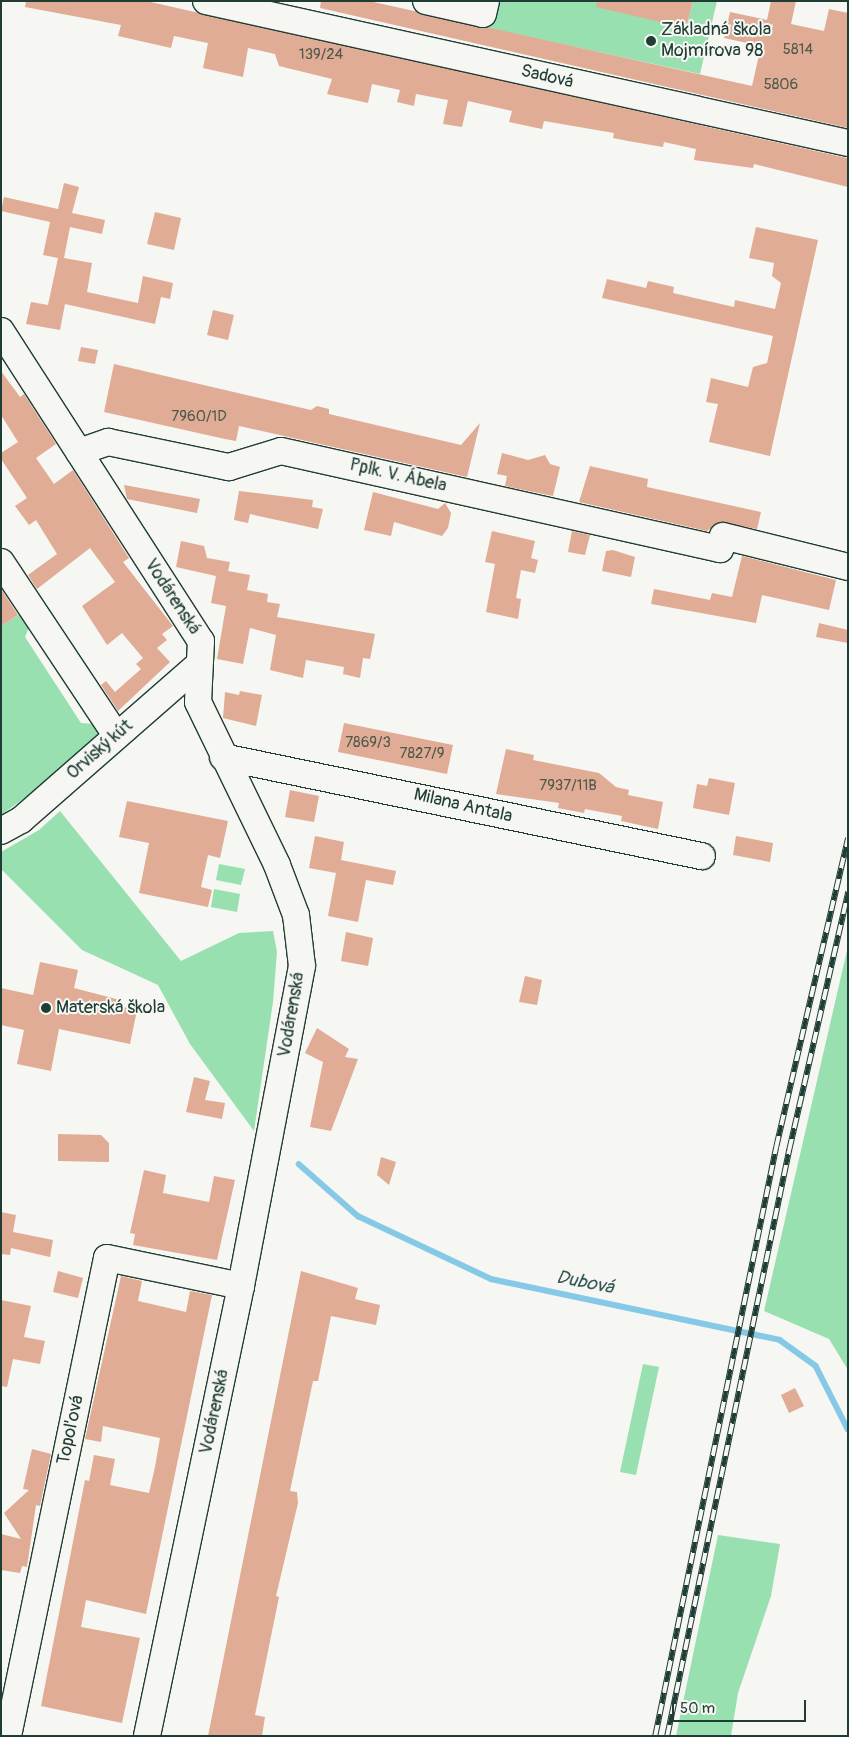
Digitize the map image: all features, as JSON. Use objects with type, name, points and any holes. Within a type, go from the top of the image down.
[{"type":"street","name":"Sadová","points":[[206,1],[248,6],[848,144]]},
{"type":"street","points":[[426,1],[483,14],[486,1]]},
{"type":"street","name":"Vodárenská","points":[[1,331],[201,641],[196,666],[198,702],[293,906],[302,966],[241,1286],[147,1736]]},
{"type":"street","name":"Pplk. V. Ábela","points":[[79,452],[108,442],[229,467],[264,454],[289,452],[720,549],[723,536],[848,567]]},
{"type":"street","points":[[1,562],[116,735]]},
{"type":"street","name":"Orviský kút","points":[[1,831],[21,820],[196,666]]},
{"type":"street","name":"Milana Antala","points":[[223,757],[702,856]]},
{"type":"street","name":"Topoľová","points":[[8,1736],[107,1258],[241,1286]]},
{"type":"green space","name":"Základná škola Mojmírova 98","points":[[490,1],[623,1],[686,28],[693,1],[717,1],[700,74],[415,12],[416,8]]},
{"type":"green space","points":[[20,614],[32,620],[25,637],[81,723],[109,725],[62,771],[1,815],[1,626]]},
{"type":"green space","points":[[60,811],[181,961],[239,933],[273,931],[277,952],[273,1002],[254,1131],[190,1044],[158,985],[82,950],[1,869],[1,852],[39,830]]},
{"type":"green space","points":[[219,864],[245,869],[241,885],[216,880]]},
{"type":"green space","points":[[214,889],[240,894],[237,912],[211,907]]},
{"type":"green space","points":[[848,946],[848,1370],[829,1339],[764,1311]]},
{"type":"green space","points":[[643,1364],[659,1367],[636,1475],[620,1472]]},
{"type":"green space","points":[[718,1535],[780,1544],[771,1596],[738,1693],[731,1736],[676,1736]]},
{"type":"building","points":[[26,1],[146,1],[847,158],[848,187],[754,164],[753,168],[694,160],[696,149],[664,142],[663,147],[628,141],[613,138],[614,133],[544,121],[542,129],[509,122],[512,111],[468,101],[462,127],[443,124],[448,100],[416,94],[414,106],[397,102],[400,90],[372,84],[368,103],[327,94],[332,79],[279,66],[275,54],[248,48],[243,77],[203,68],[208,43],[174,36],[171,48],[118,36],[121,25],[25,7]]},
{"type":"building","points":[[321,1],[369,1],[752,86],[761,46],[724,38],[730,12],[767,20],[771,1],[796,1],[791,24],[824,31],[829,9],[848,13],[848,128],[320,8]]},
{"type":"building","points":[[597,1],[693,1],[686,28],[596,7]]},
{"type":"building","points":[[64,183],[79,187],[72,213],[105,220],[102,234],[70,227],[64,258],[92,263],[87,292],[138,303],[143,276],[173,283],[170,299],[161,297],[155,324],[65,304],[60,330],[26,324],[31,302],[48,305],[58,258],[43,255],[50,222],[1,211],[4,197],[58,209]]},
{"type":"building","points":[[155,212],[181,218],[174,250],[147,244]]},
{"type":"building","points":[[756,227],[818,240],[770,456],[709,442],[718,404],[706,402],[711,378],[748,387],[753,367],[767,363],[773,336],[602,298],[607,279],[646,288],[648,281],[674,287],[673,293],[734,307],[735,300],[775,309],[781,283],[772,276],[774,263],[749,258]]},
{"type":"building","points":[[213,310],[234,315],[228,340],[207,335]]},
{"type":"building","points":[[81,347],[98,350],[95,364],[78,361]]},
{"type":"building","points":[[114,364],[311,410],[317,406],[329,409],[329,414],[461,445],[480,423],[467,477],[239,426],[236,441],[104,412]]},
{"type":"building","points":[[1,371],[20,397],[24,394],[56,444],[36,458],[54,484],[73,470],[129,558],[123,562],[173,626],[162,634],[167,640],[157,648],[170,662],[118,711],[101,685],[106,681],[115,692],[141,669],[136,664],[143,658],[122,633],[107,645],[82,606],[115,582],[90,548],[37,589],[28,575],[57,554],[36,520],[29,525],[15,506],[27,498],[1,459],[1,453],[18,442],[1,415]]},
{"type":"building","points":[[502,453],[528,460],[545,455],[550,464],[560,467],[553,496],[505,486],[507,476],[497,474]]},
{"type":"building","points":[[590,466],[648,479],[647,487],[761,512],[757,529],[719,522],[707,531],[579,502]]},
{"type":"building","points":[[124,485],[200,499],[197,513],[127,499]]},
{"type":"building","points":[[239,491],[313,500],[312,507],[323,509],[318,529],[250,514],[248,523],[234,520]]},
{"type":"building","points":[[373,492],[438,509],[445,503],[451,513],[448,528],[442,536],[394,522],[391,536],[364,530]]},
{"type":"building","points":[[492,531],[535,541],[531,558],[538,560],[535,573],[521,570],[516,598],[521,599],[518,619],[486,612],[495,564],[485,562]]},
{"type":"building","points":[[572,531],[590,535],[585,555],[568,552]]},
{"type":"building","points":[[181,541],[204,546],[207,558],[230,562],[228,571],[250,575],[247,590],[268,594],[267,602],[280,604],[277,617],[375,634],[370,659],[363,658],[360,678],[343,674],[344,667],[306,660],[303,678],[270,670],[276,635],[250,628],[243,664],[217,659],[226,606],[211,603],[216,576],[176,567]]},
{"type":"building","points":[[613,550],[635,557],[631,577],[602,571],[606,551]]},
{"type":"building","points":[[742,556],[836,580],[829,610],[762,595],[756,623],[651,604],[654,589],[710,600],[712,593],[732,597]]},
{"type":"building","points":[[1,589],[18,615],[1,626]]},
{"type":"building","points":[[819,623],[848,630],[848,643],[816,637]]},
{"type":"building","points":[[240,691],[262,695],[256,726],[223,718],[225,692],[239,695]]},
{"type":"building","points":[[344,723],[453,745],[447,774],[338,752]]},
{"type":"building","points":[[506,749],[534,755],[533,760],[599,773],[616,787],[629,790],[628,795],[663,802],[658,829],[621,821],[622,816],[585,809],[584,813],[558,808],[559,803],[496,794]]},
{"type":"building","points":[[709,778],[735,783],[729,815],[693,808],[697,784],[707,786]]},
{"type":"building","points":[[290,790],[319,796],[314,822],[285,817]]},
{"type":"building","points":[[127,801],[228,821],[220,858],[208,855],[201,887],[212,890],[208,907],[139,893],[149,843],[119,837]]},
{"type":"building","points":[[315,836],[344,842],[341,860],[396,871],[393,885],[366,880],[358,922],[328,916],[336,873],[309,868]]},
{"type":"building","points":[[736,836],[773,843],[770,862],[733,855]]},
{"type":"building","points":[[346,932],[373,938],[368,966],[341,961]]},
{"type":"building","points":[[40,962],[78,970],[74,988],[120,1000],[119,1006],[137,1010],[130,1044],[59,1029],[51,1071],[17,1064],[24,1030],[1,1025],[1,988],[33,995]]},
{"type":"building","points":[[525,976],[542,980],[537,1005],[519,1002]]},
{"type":"building","points":[[317,1028],[349,1049],[345,1057],[358,1059],[331,1131],[310,1127],[323,1062],[305,1053]]},
{"type":"building","points":[[194,1077],[210,1081],[205,1100],[225,1103],[222,1119],[186,1112]]},
{"type":"building","points":[[58,1134],[101,1135],[109,1143],[109,1162],[58,1161]]},
{"type":"building","points":[[381,1157],[396,1162],[389,1185],[377,1175]]},
{"type":"building","points":[[144,1170],[166,1175],[163,1193],[209,1202],[214,1176],[235,1180],[217,1260],[133,1245],[135,1234],[130,1233]]},
{"type":"building","points":[[1,1212],[16,1215],[13,1232],[53,1240],[50,1257],[11,1248],[10,1255],[1,1254]]},
{"type":"building","points":[[58,1271],[83,1278],[78,1298],[53,1292]]},
{"type":"building","points":[[301,1271],[358,1288],[355,1299],[380,1305],[376,1325],[331,1316],[318,1381],[313,1381],[290,1491],[297,1492],[298,1503],[276,1596],[279,1597],[255,1715],[265,1717],[262,1736],[208,1736]]},
{"type":"building","points":[[121,1276],[142,1281],[138,1301],[186,1312],[190,1291],[212,1295],[146,1614],[86,1600],[81,1627],[140,1638],[122,1723],[41,1706],[85,1480],[89,1481],[94,1455],[115,1459],[110,1485],[149,1493],[155,1467],[160,1438],[103,1426],[101,1442],[85,1439]]},
{"type":"building","points":[[1,1300],[31,1306],[24,1337],[45,1341],[40,1364],[13,1359],[7,1387],[1,1386]]},
{"type":"building","points":[[795,1388],[804,1406],[789,1413],[781,1395]]},
{"type":"building","points":[[32,1449],[51,1454],[40,1506],[36,1505],[27,1567],[22,1566],[20,1573],[1,1570],[1,1534],[21,1539],[4,1513],[29,1490],[23,1489]]},
{"type":"waterway","name":"Dubová","points":[[299,1164],[358,1216],[491,1279],[780,1340],[816,1366],[848,1429]]},
{"type":"railway","points":[[655,1736],[776,1147],[848,838]]},
{"type":"railway","points":[[667,1736],[789,1150],[848,892]]},
{"type":"place","name":"Základná škola Mojmírova 98","points":[[651,41]]},
{"type":"place","name":"Materská škola","points":[[46,1008]]}]
